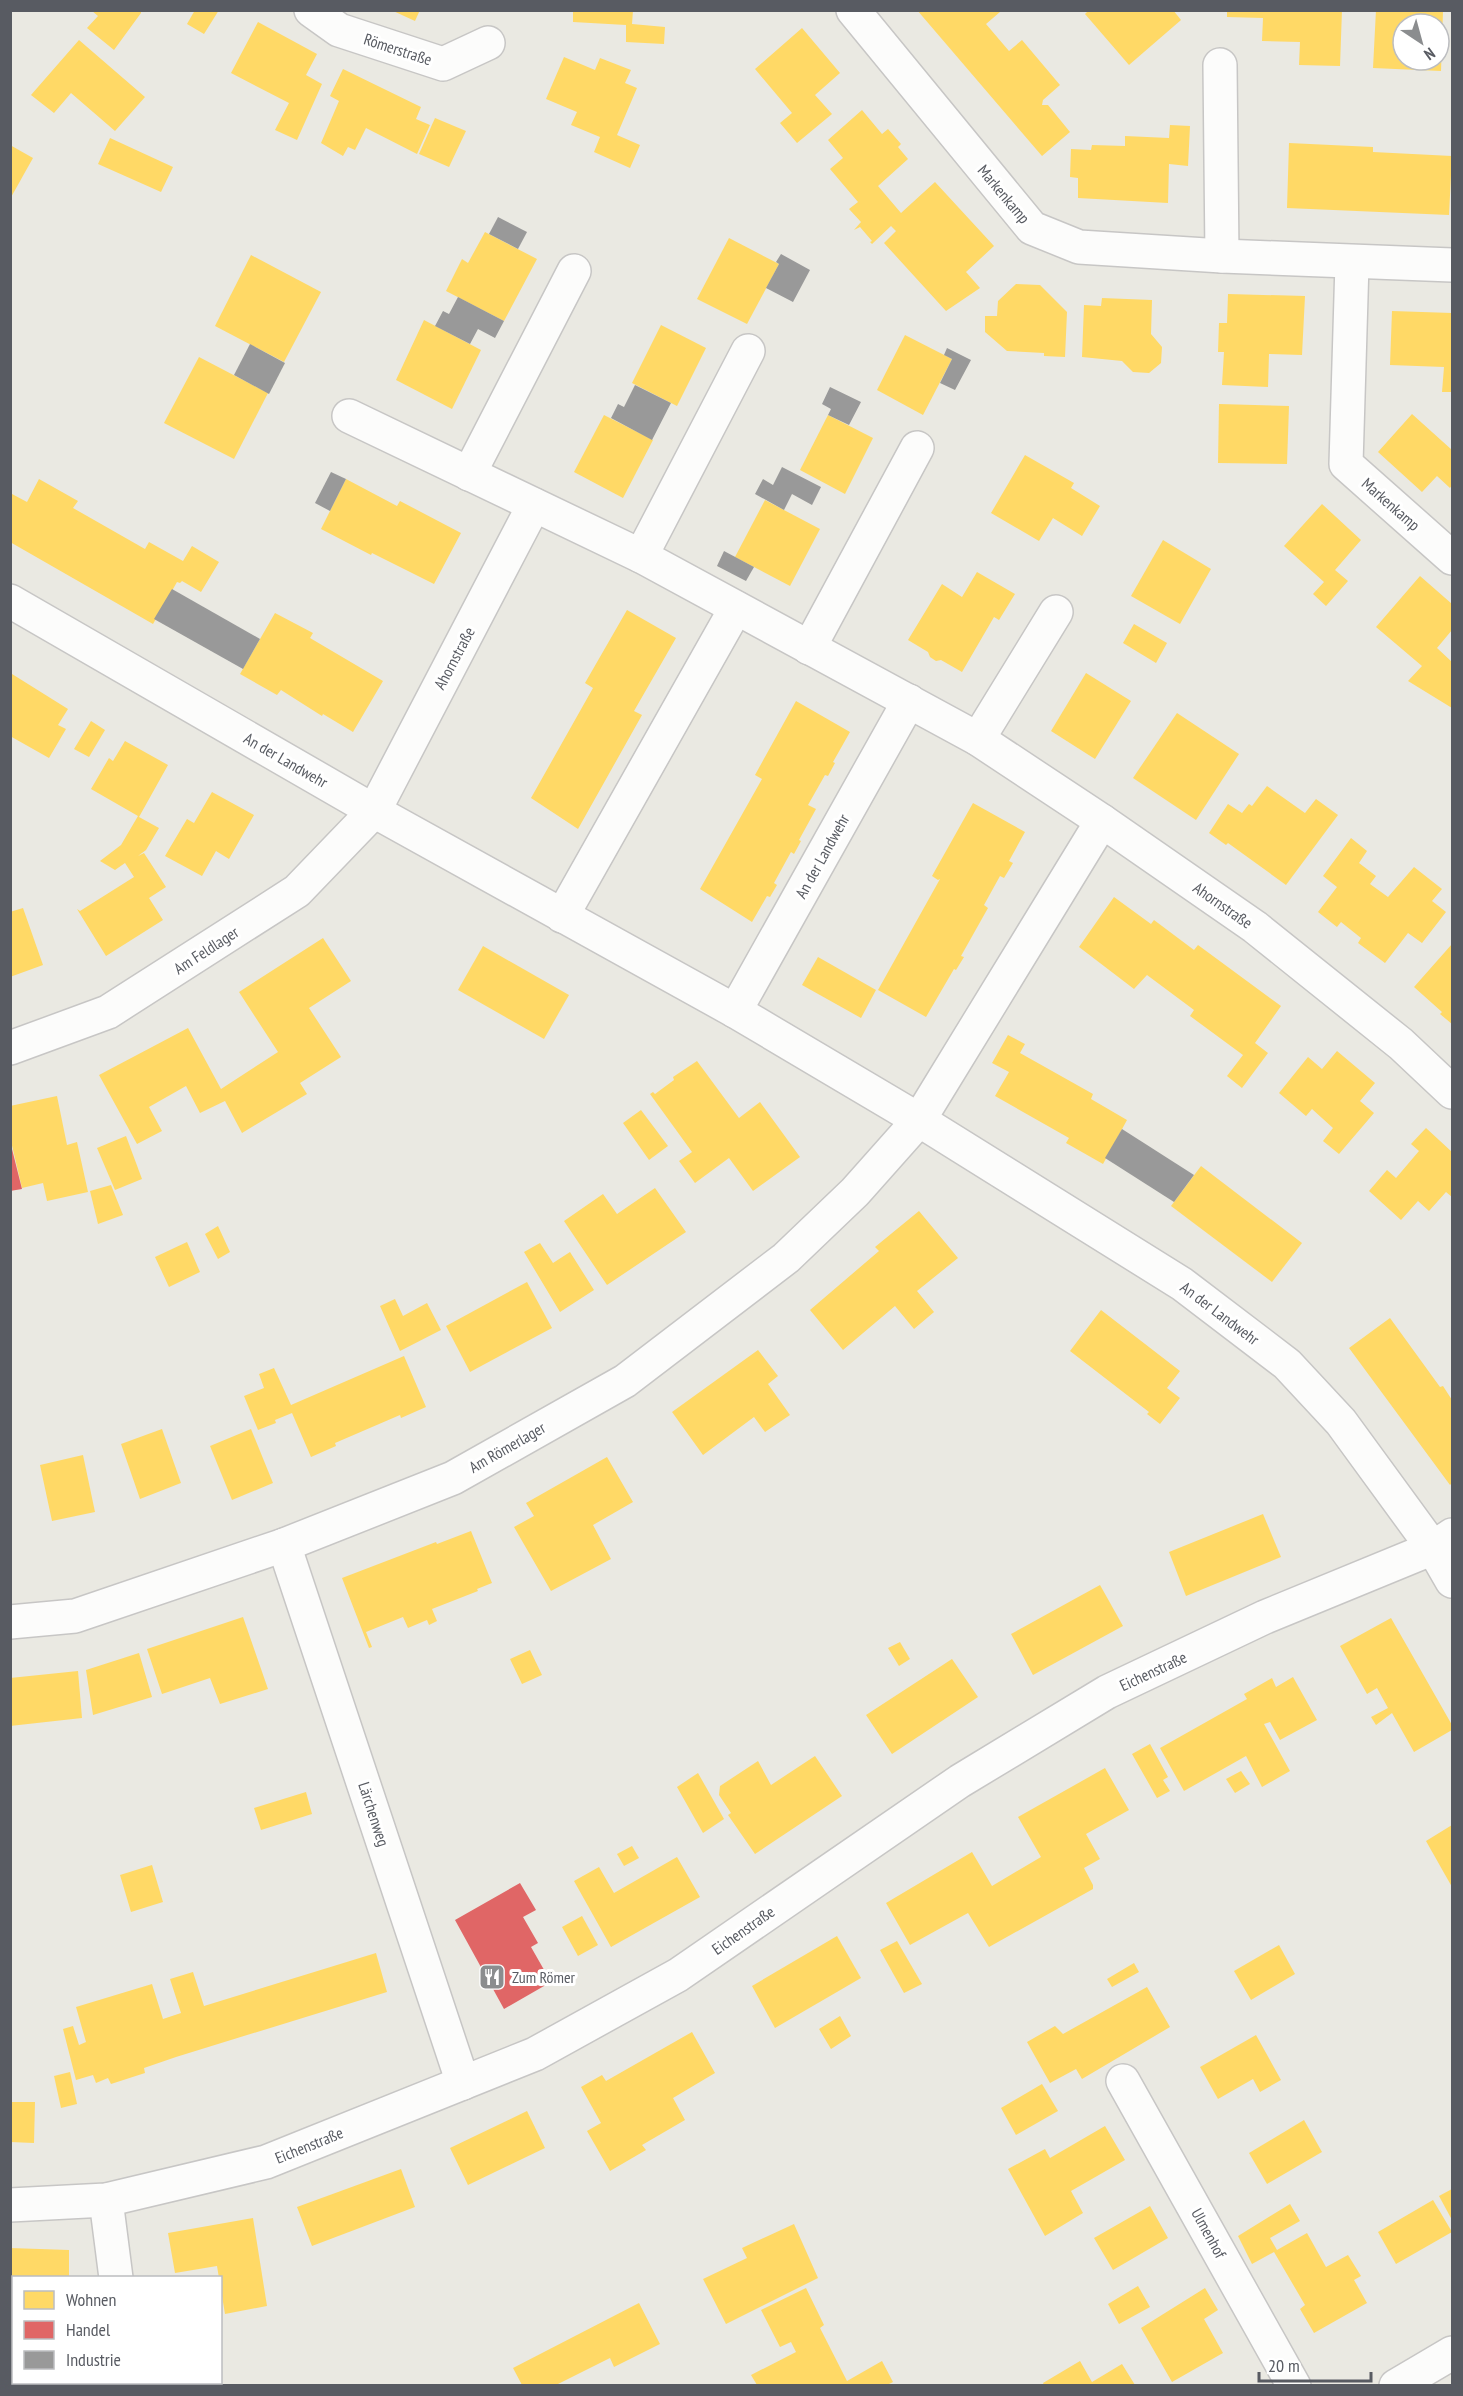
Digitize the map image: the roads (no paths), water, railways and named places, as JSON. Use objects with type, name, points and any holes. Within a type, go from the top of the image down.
[{"type":"street","name":"Römerstraße","points":[[311,10],[339,30],[443,64],[488,43]]},
{"type":"street","name":"Markenkamp","points":[[853,10],[1032,228],[1080,247],[1222,256],[1452,265]]},
{"type":"street","points":[[1220,65],[1222,256]]},
{"type":"street","name":"Markenkamp","points":[[1352,262],[1346,464],[1452,558]]},
{"type":"street","points":[[469,474],[574,271]]},
{"type":"street","points":[[641,556],[748,351]]},
{"type":"street","name":"Ahornstraße","points":[[349,416],[641,556],[978,740],[1102,821],[1255,927],[1401,1044],[1452,1092]]},
{"type":"street","points":[[809,648],[917,448]]},
{"type":"street","name":"Ahornstraße","points":[[374,811],[534,505]]},
{"type":"street","name":"An der Landwehr","points":[[10,601],[374,811],[735,1011],[919,1120],[1182,1284],[1287,1364],[1341,1422],[1443,1541],[1452,1581]]},
{"type":"street","points":[[562,916],[736,608]]},
{"type":"street","points":[[978,740],[1056,612]]},
{"type":"street","name":"An der Landwehr","points":[[735,1011],[909,701]]},
{"type":"street","name":"Am Feldlager","points":[[10,1048],[108,1012],[297,891],[374,811]]},
{"type":"street","points":[[919,1120],[1102,821]]},
{"type":"street","name":"Am Römerlager","points":[[10,1622],[75,1616],[284,1545],[453,1478],[625,1381],[786,1258],[855,1192],[919,1120]]},
{"type":"street","name":"Eichenstraße","points":[[10,2205],[106,2200],[266,2162],[535,2054],[678,1975],[960,1781],[1107,1692],[1265,1617],[1443,1541]]},
{"type":"street","name":"Lärchenweg","points":[[284,1545],[463,2083]]},
{"type":"street","name":"Ulmenhof","points":[[1123,2081],[1294,2385]]},
{"type":"street","points":[[106,2200],[116,2276]]},
{"type":"street","points":[[1396,2385],[1452,2353]]},
{"type":"place","name":"Zum Römer","points":[[492,1977]]}]
